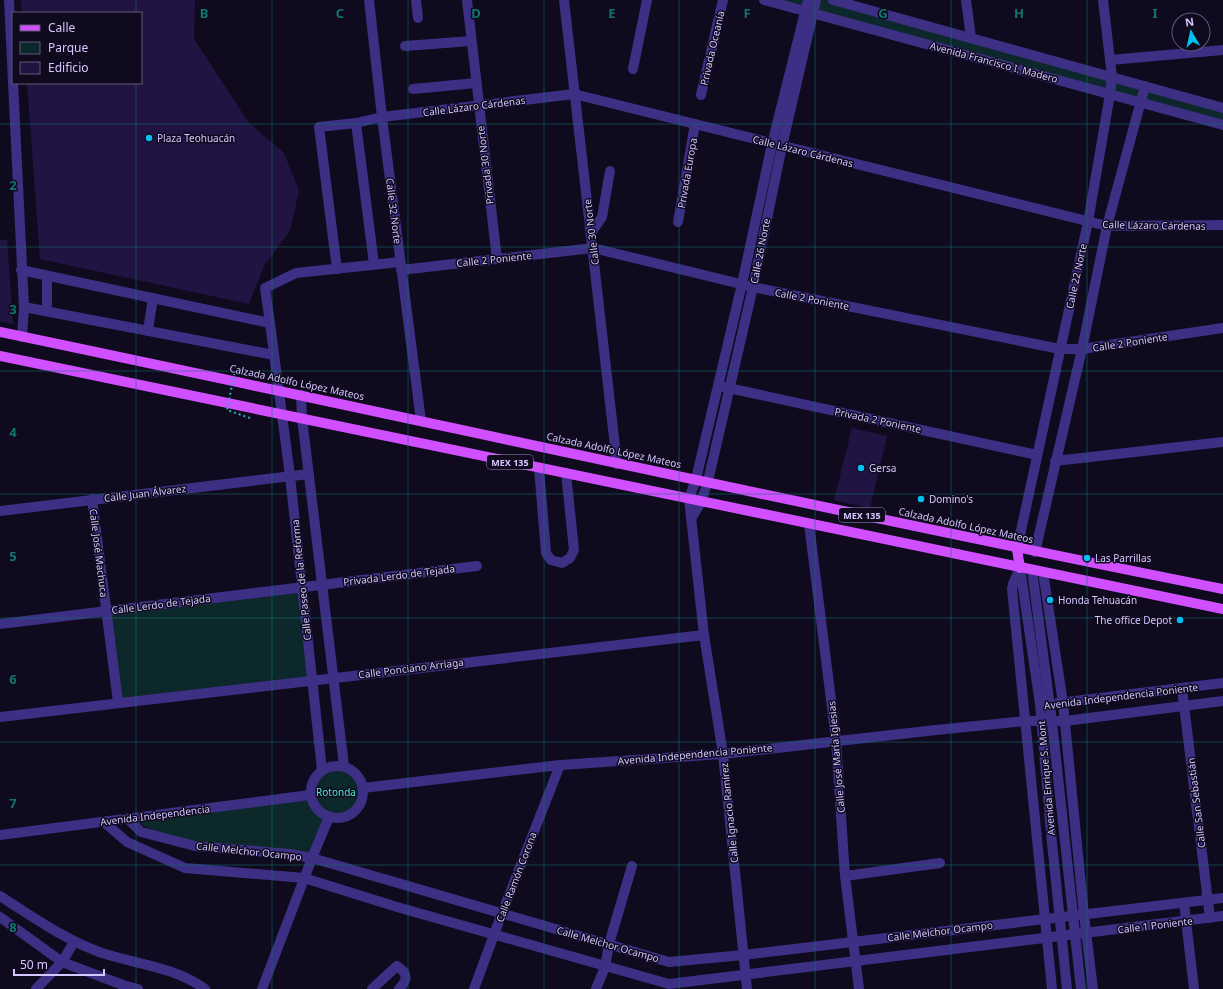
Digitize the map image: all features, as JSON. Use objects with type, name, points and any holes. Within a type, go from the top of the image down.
[{"type":"main road","name":"Calzada Adolfo López Mateos","points":[[0,332],[301,395],[617,464],[696,479],[1017,549],[1223,589]]},
{"type":"main road","name":"MEX 135","points":[[0,356],[1223,609]]},
{"type":"main road","points":[[1017,549],[1020,568]]},
{"type":"main road","points":[[1032,570],[1035,552]]},
{"type":"street","points":[[9,0],[12,68]]},
{"type":"street","name":"Calle 32 Norte","points":[[369,0],[382,117],[422,421]]},
{"type":"street","points":[[416,0],[418,18]]},
{"type":"street","name":"Privada 30 Norte","points":[[467,0],[478,106],[497,259]]},
{"type":"street","name":"Calle 30 Norte","points":[[564,0],[617,464]]},
{"type":"street","points":[[634,69],[647,0]]},
{"type":"street","name":"Privada Oceanía","points":[[701,95],[723,0]]},
{"type":"street","name":"Avenida Francisco I. Madero","points":[[764,0],[1223,125]]},
{"type":"street","name":"Calle 26 Norte","points":[[689,499],[696,479],[742,284],[777,145],[808,12],[808,0]]},
{"type":"street","name":"Calle 26 Norte","points":[[808,12],[816,0]]},
{"type":"street","name":"Avenida Francisco I. Madero","points":[[833,0],[1223,108]]},
{"type":"street","points":[[966,0],[971,38]]},
{"type":"street","name":"Calle 22 Norte","points":[[1017,549],[1088,222],[1110,94],[1112,77],[1103,0]]},
{"type":"street","points":[[405,46],[471,41]]},
{"type":"street","points":[[1110,60],[1223,50]]},
{"type":"street","points":[[413,89],[476,83]]},
{"type":"street","points":[[13,84],[24,307],[22,337]]},
{"type":"street","name":"Calle 22 Norte","points":[[1035,552],[1082,350],[1107,226],[1145,86]]},
{"type":"street","name":"Calle Lázaro Cárdenas","points":[[337,269],[319,127],[356,123],[382,117],[574,94],[1107,226],[1223,225]]},
{"type":"street","points":[[356,123],[374,264]]},
{"type":"street","name":"Privada Europa","points":[[678,222],[695,124]]},
{"type":"street","name":"Calle 26 Norte","points":[[701,502],[708,482],[753,287],[777,145]]},
{"type":"street","points":[[591,233],[602,217],[610,171]]},
{"type":"street","name":"Calle 2 Poniente","points":[[270,323],[265,288],[296,273],[374,264],[401,266],[497,259],[593,248],[753,287],[1060,349],[1082,350],[1223,328]]},
{"type":"street","points":[[21,270],[270,323]]},
{"type":"street","points":[[47,310],[48,276]]},
{"type":"street","points":[[148,330],[153,298]]},
{"type":"street","points":[[24,307],[47,310],[274,355]]},
{"type":"street","name":"Calle Paseo de la Reforma","points":[[270,323],[290,476],[322,770]]},
{"type":"street","name":"Privada 2 Poniente","points":[[718,386],[1037,455]]},
{"type":"street","name":"Calle Paseo de la Reforma","points":[[301,395],[302,418],[344,766]]},
{"type":"street","points":[[1055,461],[1223,442]]},
{"type":"street","points":[[539,468],[546,553],[551,560],[562,563],[570,558],[574,550],[566,473]]},
{"type":"street","name":"Calle Juan Álvarez","points":[[0,511],[309,474]]},
{"type":"street","name":"Calle José Machuca","points":[[92,499],[118,702]]},
{"type":"street","name":"Calle Ignacio Ramírez","points":[[689,499],[704,635],[723,754],[747,989]]},
{"type":"street","points":[[691,519],[701,502]]},
{"type":"street","name":"Calle José María Iglesias","points":[[809,524],[836,740],[845,876],[859,989]]},
{"type":"street","name":"Privada Lerdo de Tejada","points":[[322,585],[477,566]]},
{"type":"street","points":[[1020,568],[1012,584],[1012,589],[1052,989]]},
{"type":"street","name":"Avenida Enrique S. Mont","points":[[1020,568],[1045,704],[1052,722],[1081,989]]},
{"type":"street","name":"Avenida Enrique S. Mont","points":[[1032,570],[1045,704],[1041,722],[1067,989]]},
{"type":"street","points":[[1043,572],[1063,703],[1084,915],[1093,989]]},
{"type":"street","name":"Calle Lerdo de Tejada","points":[[0,624],[322,585]]},
{"type":"street","name":"Calle Ponciano Arriaga","points":[[0,717],[118,702],[704,635]]},
{"type":"street","name":"Avenida Independencia Poniente","points":[[1026,721],[1045,704],[1223,684]]},
{"type":"street","name":"Calle San Sebastián","points":[[1182,689],[1210,918]]},
{"type":"street","name":"Avenida Independencia Poniente","points":[[363,788],[560,765],[723,754],[836,740],[1026,721],[1052,722],[1223,701]]},
{"type":"street","name":"Calle Ramón Corona","points":[[474,989],[560,765]]},
{"type":"street","points":[[332,766],[344,766],[357,774],[363,788],[362,801],[354,812],[342,818],[329,817],[316,809],[310,795],[312,781],[322,770],[332,766]]},
{"type":"street","name":"Avenida Independencia","points":[[0,835],[310,795]]},
{"type":"street","points":[[262,989],[329,817]]},
{"type":"street","name":"Calle Melchor Ocampo","points":[[128,819],[141,832],[195,846],[290,854],[312,858],[669,962],[743,955],[1223,898]]},
{"type":"street","name":"Calle Melchor Ocampo","points":[[104,822],[127,842],[185,868],[304,878],[494,935],[669,984],[1087,933]]},
{"type":"street","points":[[845,876],[940,863]]},
{"type":"street","points":[[596,989],[605,967],[609,944],[632,866]]},
{"type":"street","points":[[0,896],[74,942],[129,961],[172,971],[205,989]]},
{"type":"street","points":[[1184,903],[1194,989]]},
{"type":"street","name":"Calle 1 Poniente","points":[[1087,933],[1223,916]]},
{"type":"street","points":[[0,917],[62,962],[123,985],[138,989]]},
{"type":"street","points":[[36,989],[62,962],[74,942]]},
{"type":"street","points":[[372,989],[397,966],[406,975],[406,982],[399,989]]},
{"type":"path","points":[[250,418],[227,410],[235,371],[256,376]]},
{"type":"green space","points":[[773,0],[829,0],[1223,108],[1223,124]]},
{"type":"green space","points":[[303,588],[312,680],[118,702],[107,610]]},
{"type":"green space","name":"Rotonda","points":[[337,767],[346,769],[357,778],[362,792],[360,801],[351,812],[337,817],[328,815],[317,806],[312,792],[314,783],[323,772]]},
{"type":"green space","points":[[309,796],[316,811],[326,819],[311,857],[193,843],[163,836],[134,820]]},
{"type":"building","name":"Plaza Teohuacán","points":[[21,0],[195,0],[194,39],[249,123],[284,153],[299,191],[290,231],[264,266],[249,304],[40,259],[27,84],[142,84],[142,12],[22,12]]},
{"type":"building","points":[[0,240],[7,240],[13,324],[0,321]]},
{"type":"building","name":"Gersa","points":[[852,428],[887,436],[870,508],[834,500]]},
{"type":"place","name":"Plaza Teohuacán","points":[[149,138]]},
{"type":"place","name":"Gersa","points":[[861,468]]},
{"type":"place","name":"Domino's","points":[[921,499]]},
{"type":"place","name":"Las Parrillas","points":[[1087,558]]},
{"type":"place","name":"Honda Tehuacán","points":[[1050,600]]},
{"type":"place","name":"The office Depot","points":[[1180,620]]}]
